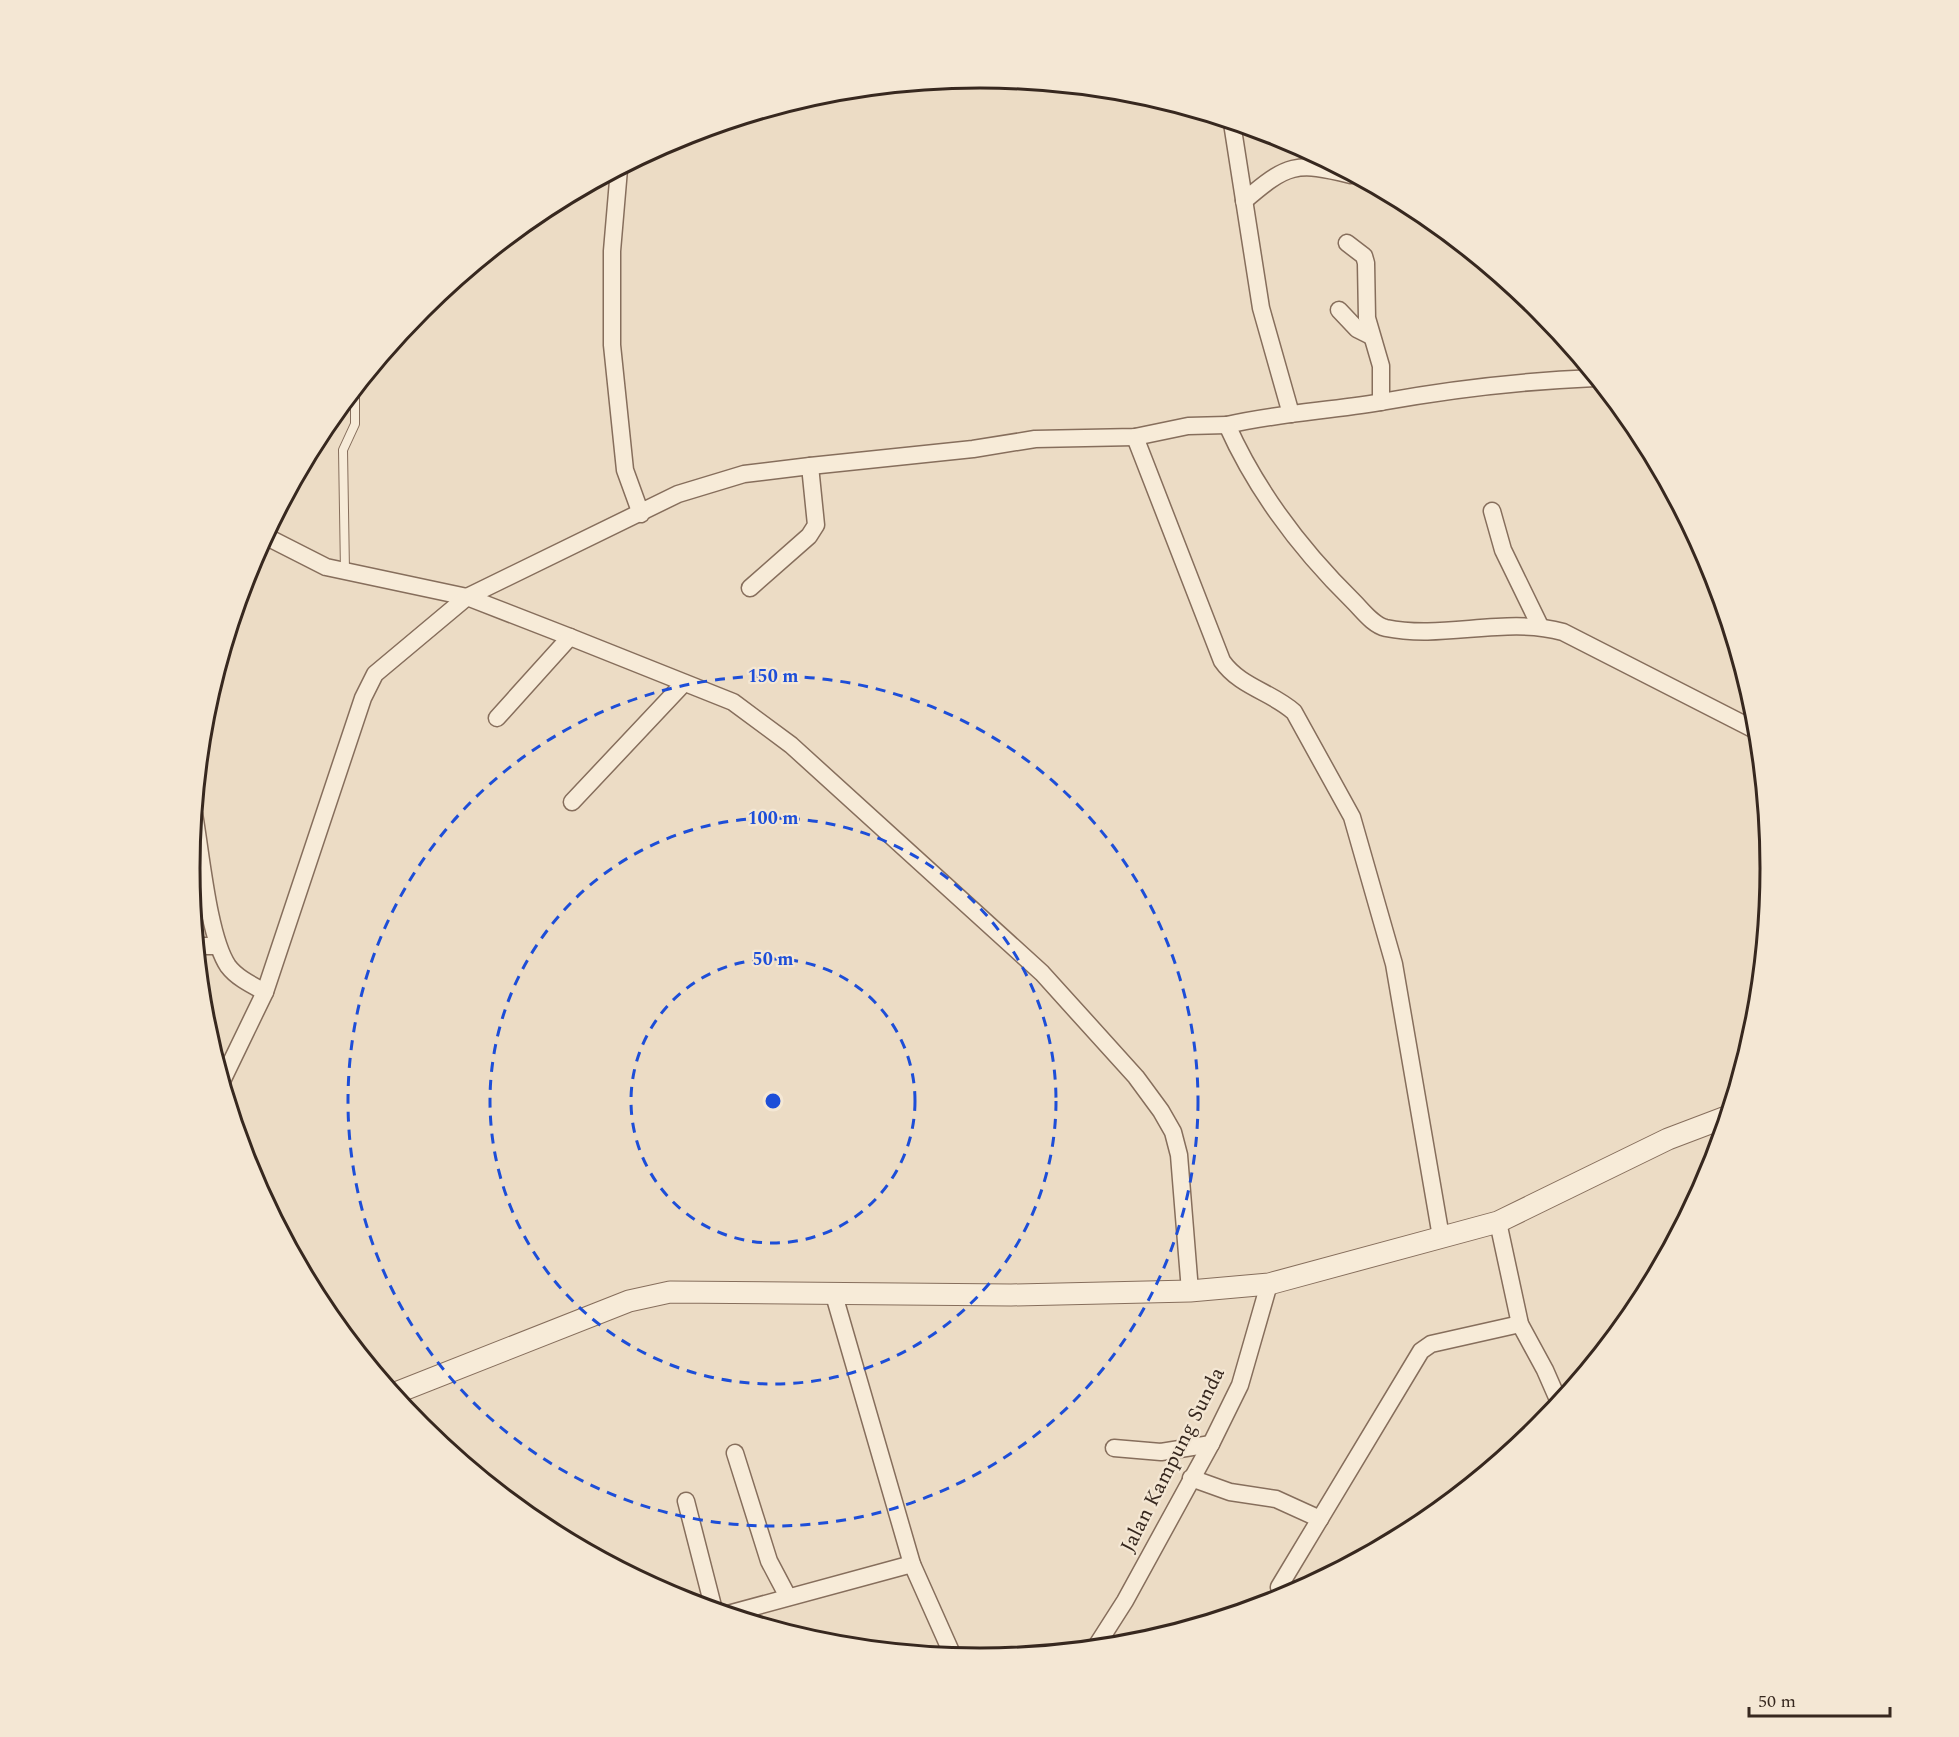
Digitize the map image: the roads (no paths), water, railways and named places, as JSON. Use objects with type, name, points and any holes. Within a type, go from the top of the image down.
[{"type":"street","points":[[1233,131],[1261,308],[1291,414]]},
{"type":"street","points":[[1244,201],[1282,171],[1309,165],[1317,166]]},
{"type":"street","points":[[618,178],[612,251],[612,345],[625,470],[641,514]]},
{"type":"street","points":[[1347,243],[1364,256],[1366,263],[1367,318],[1381,366],[1381,402]]},
{"type":"street","points":[[1338,310],[1357,329],[1371,336]]},
{"type":"street","points":[[226,1071],[265,992],[363,698],[375,674],[467,597],[678,494],[744,474],[974,449],[1035,439],[1135,436],[1188,426],[1227,426],[1266,416],[1381,402],[1465,388],[1586,379]]},
{"type":"street","points":[[1227,426],[1241,458],[1306,552],[1383,628],[1416,631],[1540,626],[1563,632],[1747,726]]},
{"type":"street","points":[[1135,436],[1222,661],[1231,674],[1284,703],[1294,712],[1352,817],[1394,964],[1441,1237]]},
{"type":"street","points":[[750,588],[809,536],[816,525],[810,466]]},
{"type":"street","points":[[1492,511],[1503,550],[1540,626]]},
{"type":"street","points":[[273,540],[308,560],[345,571],[384,577],[467,597],[570,637],[733,702],[791,745],[1042,973],[1136,1077],[1161,1111],[1173,1132],[1179,1155],[1190,1291]]},
{"type":"street","points":[[497,718],[570,637]]},
{"type":"street","points":[[572,802],[684,683]]},
{"type":"street","points":[[200,879],[218,946],[230,968],[246,982],[265,992]]},
{"type":"street","points":[[204,946],[218,946]]},
{"type":"street","points":[[401,1391],[629,1301],[670,1292],[834,1295],[1190,1291],[1269,1284],[1498,1222],[1668,1139],[1718,1119]]},
{"type":"street","points":[[1498,1222],[1520,1324],[1556,1394]]},
{"type":"street","name":"Jalan Kampung Sunda","points":[[1101,1639],[1125,1601],[1211,1444],[1240,1385],[1269,1284]]},
{"type":"street","points":[[834,1295],[912,1564],[949,1647]]},
{"type":"street","points":[[1280,1587],[1421,1351],[1431,1344],[1520,1324]]},
{"type":"street","points":[[1114,1448],[1161,1452],[1211,1444]]},
{"type":"street","points":[[735,1453],[769,1561],[788,1598]]},
{"type":"street","points":[[1191,1478],[1230,1492],[1276,1499],[1320,1519]]},
{"type":"street","points":[[686,1501],[712,1600]]},
{"type":"street","points":[[741,1611],[912,1564]]},
{"type":"lane","points":[[345,571],[343,450],[355,424],[355,402]]}]
